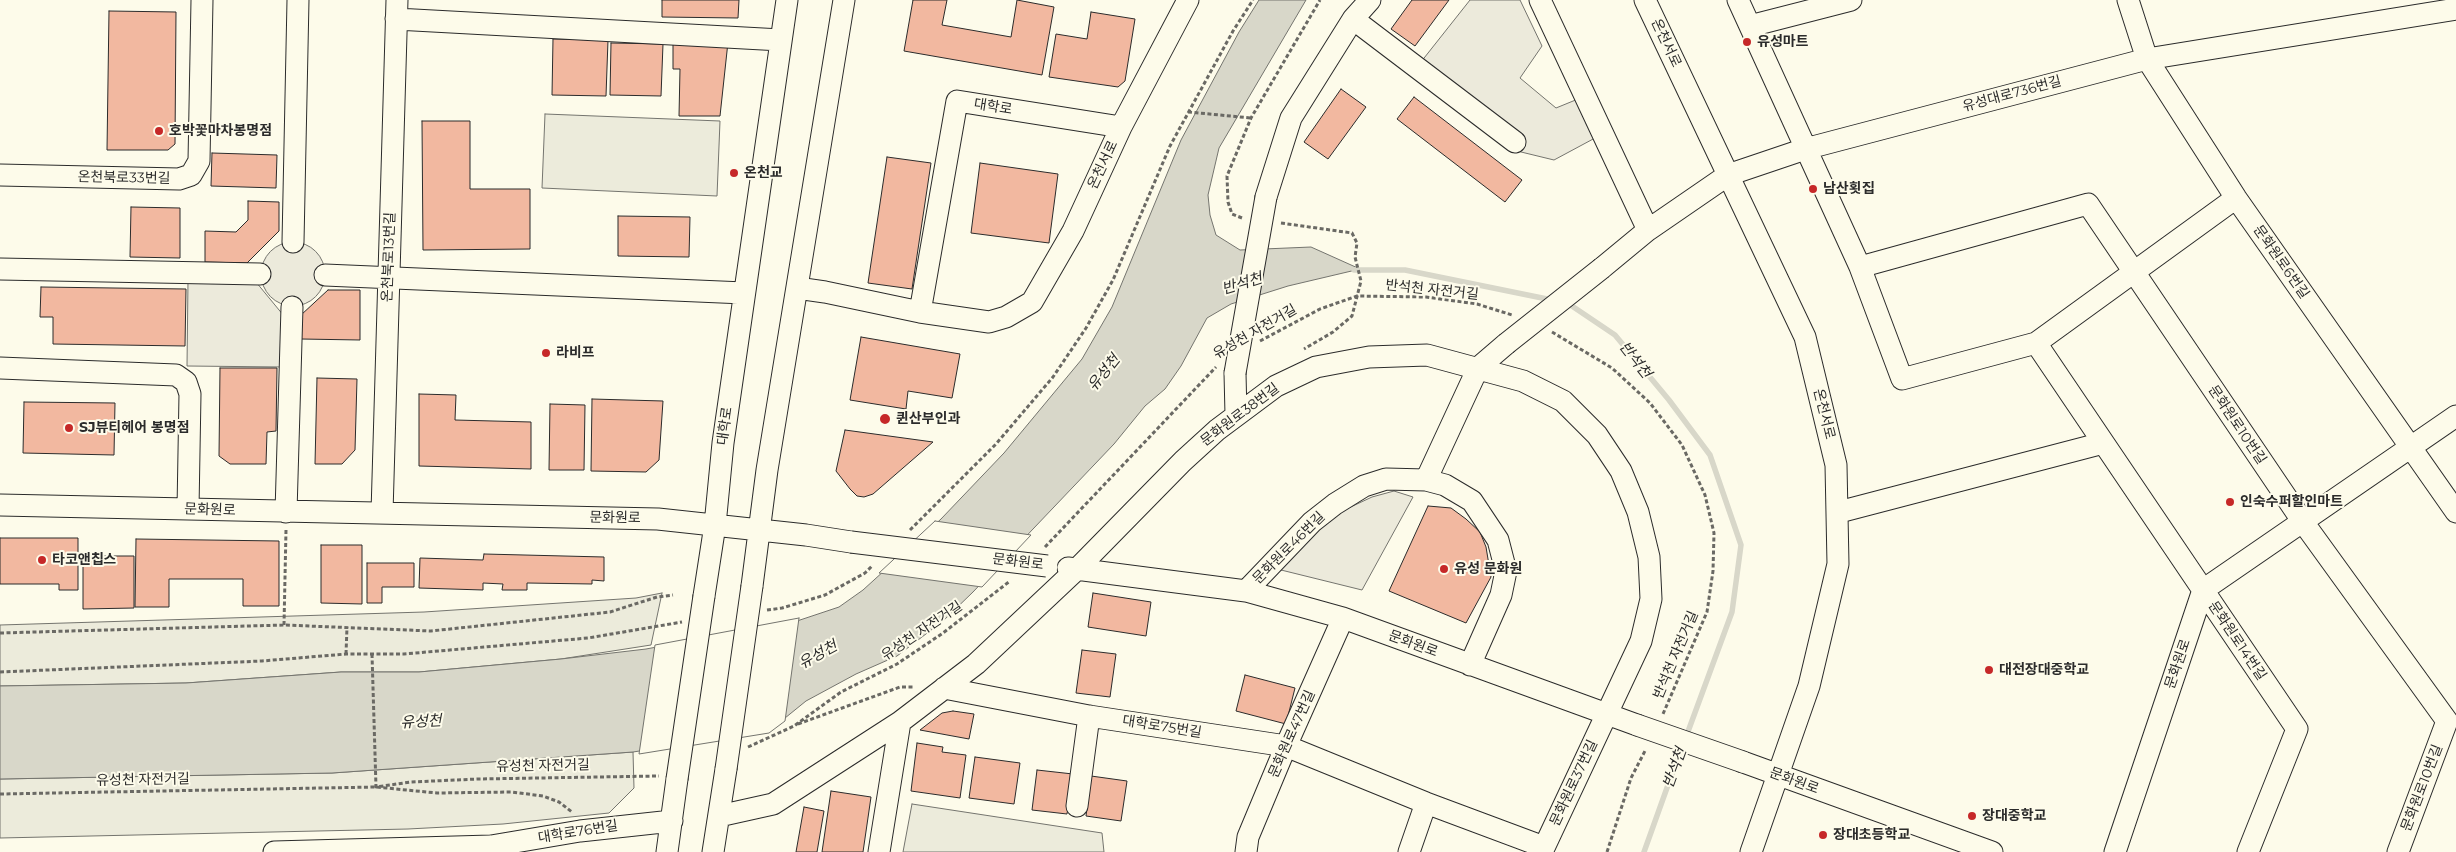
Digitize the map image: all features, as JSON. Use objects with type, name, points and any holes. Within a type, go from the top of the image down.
[{"type":"street","name":"온천북로33번길","points":[[0,176],[179,179],[191,175],[199,161],[202,0]]},
{"type":"street","points":[[293,242],[298,0]]},
{"type":"street","name":"대학로","points":[[667,852],[672,820],[669,777],[704,596],[715,525],[720,464],[787,0]]},
{"type":"street","points":[[713,852],[752,586],[758,529],[844,0]]},
{"type":"street","name":"온천서로","points":[[920,312],[989,322],[1006,317],[1032,302],[1073,231],[1121,127],[1188,0]]},
{"type":"street","points":[[1236,415],[1230,367],[1266,197],[1291,118],[1353,19],[1370,0]]},
{"type":"street","points":[[1540,0],[1648,230]]},
{"type":"street","name":"온천서로","points":[[1645,0],[1806,337],[1836,465],[1839,512],[1838,564],[1809,686],[1751,852]]},
{"type":"street","points":[[1738,0],[1860,267],[1902,379],[2036,343],[2236,198]]},
{"type":"street","points":[[1750,26],[1851,0]]},
{"type":"street","name":"문화원로6번길","points":[[2128,0],[2147,59],[2236,198],[2456,512]]},
{"type":"street","name":"유성대로736번길","points":[[1478,368],[1648,230],[1728,175],[1806,149],[2147,59],[2456,9]]},
{"type":"street","points":[[396,10],[781,40]]},
{"type":"street","name":"온천북로13번길","points":[[382,513],[396,10]]},
{"type":"street","points":[[1353,19],[1516,142]]},
{"type":"street","name":"대학로","points":[[920,312],[957,101],[1121,127]]},
{"type":"street","name":"문화원로10번길","points":[[1860,267],[2088,204],[2303,522],[2447,721],[2398,852]]},
{"type":"street","points":[[0,269],[260,274]]},
{"type":"street","points":[[325,275],[744,293]]},
{"type":"street","points":[[797,288],[920,312]]},
{"type":"street","points":[[286,512],[292,307]]},
{"type":"street","name":"문화원로14번길","points":[[2036,343],[2297,729],[2255,850]]},
{"type":"street","name":"문화원로38번길","points":[[944,688],[976,664],[1077,569],[1183,461],[1236,415],[1276,386],[1316,367],[1369,357],[1427,355],[1523,381],[1563,401],[1597,435],[1621,471],[1638,512],[1650,557],[1651,599],[1641,641],[1606,714]]},
{"type":"street","points":[[0,368],[176,375],[186,382],[190,394],[188,509]]},
{"type":"street","points":[[1426,480],[1478,368]]},
{"type":"street","points":[[2204,590],[2456,416]]},
{"type":"street","points":[[1839,512],[2103,443]]},
{"type":"street","name":"문화원로46번길","points":[[1246,591],[1312,522],[1357,490],[1386,479],[1426,480],[1445,485],[1472,501],[1498,540],[1506,571],[1501,596],[1470,665]]},
{"type":"street","name":"문화원로","points":[[0,505],[658,519],[758,529],[851,542],[1043,559],[1077,569],[1246,591],[1343,618],[1992,852]]},
{"type":"street","name":"문화원로","points":[[2115,852],[2204,590]]},
{"type":"street","name":"문화원로47번길","points":[[1246,852],[1248,837],[1343,618]]},
{"type":"street","points":[[719,816],[772,804],[900,722],[944,688]]},
{"type":"street","name":"대학로75번길","points":[[944,688],[1089,716],[1286,746],[1426,804],[1543,849]]},
{"type":"street","name":"문화원로37번길","points":[[1543,849],[1606,714]]},
{"type":"street","points":[[1076,806],[1089,716]]},
{"type":"street","points":[[880,852],[900,722]]},
{"type":"street","points":[[1409,852],[1426,804]]},
{"type":"street","name":"대학로76번길","points":[[274,852],[491,849],[580,831],[672,820]]},
{"type":"path","points":[[1190,112],[1250,118],[1320,0]]},
{"type":"path","points":[[1355,257],[1361,281],[1358,296]]},
{"type":"path","name":"유성천 자전거길","points":[[1255,343],[1320,308],[1358,296]]},
{"type":"path","name":"반석천 자전거길","points":[[1358,296],[1426,297],[1478,304],[1515,316]]},
{"type":"path","name":"반석천 자전거길","points":[[1549,331],[1612,368],[1650,404],[1682,445],[1705,495],[1714,533],[1713,571],[1707,612],[1659,722]]},
{"type":"path","name":"유성천 자전거길","points":[[1043,559],[1216,367],[1230,367]]},
{"type":"path","points":[[284,625],[286,512]]},
{"type":"path","name":"유성천 자전거길","points":[[742,750],[794,726],[841,692],[897,664],[943,633],[1012,579]]},
{"type":"path","points":[[0,633],[284,625],[430,631],[610,612],[656,598],[673,596]]},
{"type":"path","points":[[346,654],[347,627]]},
{"type":"path","points":[[372,654],[376,787]]},
{"type":"path","points":[[794,726],[900,687],[944,688]]},
{"type":"path","points":[[1607,852],[1631,778],[1647,747]]},
{"type":"path","name":"유성천 자전거길","points":[[376,787],[411,782],[459,779],[669,777]]},
{"type":"path","name":"유성천 자전거길","points":[[0,794],[376,787],[437,793],[512,792],[543,796],[558,802],[574,814],[580,831]]},
{"type":"shaded area","points":[[1470,0],[1520,0],[1542,46],[1520,78],[1556,108],[1578,99],[1595,138],[1554,160],[1517,151],[1413,72]]},
{"type":"shaded area","points":[[545,114],[720,121],[717,196],[542,188]]},
{"type":"shaded area","points":[[287,242],[299,242],[316,251],[323,262],[325,274],[323,286],[316,297],[299,306],[287,306],[275,301],[266,292],[261,280],[261,268],[266,256],[275,247]]},
{"type":"shaded area","points":[[188,281],[256,282],[284,316],[283,367],[187,366]]},
{"type":"shaded area","points":[[1394,491],[1413,497],[1362,590],[1277,569],[1292,552],[1342,511],[1372,497]]},
{"type":"shaded area","points":[[662,593],[651,645],[561,659],[419,672],[341,672],[186,683],[0,686],[0,625],[424,612],[636,598]]},
{"type":"shaded area","points":[[633,752],[634,788],[609,813],[503,824],[408,829],[0,838],[0,779],[332,773]]},
{"type":"shaded area","points":[[912,804],[1102,833],[1104,852],[903,852]]},
{"type":"water","name":"유성천","points":[[1259,0],[1306,0],[1219,148],[1208,195],[1210,215],[1216,235],[1240,250],[1311,247],[1360,269],[1288,286],[1231,304],[1207,318],[1181,366],[1165,389],[1145,406],[1114,444],[973,592],[943,621],[897,656],[856,674],[806,701],[769,731],[633,752],[332,773],[0,779],[0,686],[186,683],[341,672],[419,672],[561,659],[646,649],[797,621],[839,607],[863,590],[941,519],[1004,453],[1082,359],[1112,307],[1181,140],[1239,32]]},
{"type":"pier","points":[[935,521],[1031,535],[982,587],[879,573]]},
{"type":"pier","points":[[799,618],[785,721],[769,733],[639,754],[655,645]]},
{"type":"building","points":[[662,0],[739,0],[738,18],[662,17]]},
{"type":"building","points":[[913,0],[947,0],[942,25],[1011,37],[1017,0],[1054,7],[1042,75],[904,51]]},
{"type":"building","points":[[1412,0],[1449,0],[1415,46],[1391,29]]},
{"type":"building","points":[[109,11],[176,12],[175,144],[168,150],[107,150]]},
{"type":"building","points":[[1091,12],[1135,19],[1125,81],[1118,87],[1049,77],[1056,34],[1087,39]]},
{"type":"building","points":[[553,39],[608,40],[606,96],[552,95]]},
{"type":"building","points":[[673,41],[728,42],[720,116],[679,116],[680,69],[673,69]]},
{"type":"building","points":[[611,43],[663,44],[661,96],[610,95]]},
{"type":"building","points":[[1341,89],[1366,107],[1328,159],[1304,142]]},
{"type":"building","points":[[1414,97],[1522,180],[1505,202],[1397,119]]},
{"type":"building","points":[[422,121],[470,121],[470,189],[530,189],[530,249],[423,250]]},
{"type":"building","points":[[212,153],[277,155],[276,188],[211,186]]},
{"type":"building","points":[[887,157],[931,163],[912,289],[868,283]]},
{"type":"building","points":[[980,163],[1058,174],[1049,243],[971,233]]},
{"type":"building","points":[[248,201],[279,202],[279,231],[247,263],[205,262],[205,231],[236,232],[248,220]]},
{"type":"building","points":[[131,207],[180,208],[180,258],[130,257]]},
{"type":"building","points":[[618,216],[690,217],[689,257],[618,256]]},
{"type":"building","points":[[41,287],[186,289],[185,346],[53,344],[53,317],[40,317]]},
{"type":"building","points":[[328,290],[360,290],[360,340],[301,339],[301,315]]},
{"type":"building","points":[[861,337],[960,354],[952,398],[908,391],[906,409],[850,400]]},
{"type":"building","points":[[220,368],[277,368],[276,431],[267,432],[266,464],[230,464],[219,456]]},
{"type":"building","points":[[317,378],[357,379],[355,450],[342,464],[315,464]]},
{"type":"building","points":[[419,394],[456,395],[455,420],[531,422],[531,469],[419,466]]},
{"type":"building","points":[[592,399],[663,401],[659,460],[646,472],[591,471]]},
{"type":"building","name":"SJ뷰티헤어 봉명점","points":[[24,402],[115,403],[114,455],[23,453]]},
{"type":"building","points":[[550,404],[585,405],[584,470],[549,470]]},
{"type":"building","points":[[845,430],[933,442],[873,494],[864,497],[857,496],[836,471]]},
{"type":"building","name":"유성 문화원","points":[[1428,506],[1451,508],[1480,532],[1486,547],[1491,577],[1466,623],[1389,591]]},
{"type":"building","points":[[0,538],[78,538],[78,590],[59,590],[59,584],[0,584]]},
{"type":"building","points":[[136,539],[279,541],[279,606],[243,606],[243,579],[169,579],[169,607],[135,607]]},
{"type":"building","points":[[321,545],[362,545],[362,604],[321,603]]},
{"type":"building","points":[[484,554],[604,557],[604,581],[592,580],[592,584],[527,583],[527,590],[502,590],[503,584],[483,583],[483,590],[419,588],[420,558],[483,560]]},
{"type":"building","points":[[83,556],[134,556],[134,608],[83,609]]},
{"type":"building","points":[[367,563],[414,563],[414,587],[382,587],[382,603],[367,603]]},
{"type":"building","points":[[1093,593],[1151,602],[1146,636],[1088,627]]},
{"type":"building","points":[[1082,650],[1116,654],[1110,697],[1076,693]]},
{"type":"building","points":[[1245,675],[1295,688],[1286,724],[1236,711]]},
{"type":"building","points":[[953,711],[974,714],[969,739],[920,730],[942,713]]},
{"type":"building","points":[[917,743],[943,747],[942,752],[966,755],[960,798],[911,791]]},
{"type":"building","points":[[975,757],[1020,763],[1014,804],[969,798]]},
{"type":"building","points":[[1037,770],[1073,774],[1067,814],[1032,810]]},
{"type":"building","points":[[1091,776],[1127,781],[1121,821],[1086,816]]},
{"type":"building","points":[[831,791],[871,797],[863,852],[822,852]]},
{"type":"building","points":[[804,807],[824,811],[817,852],[796,852]]},
{"type":"waterway","name":"반석천","points":[[1354,270],[1405,270],[1552,300]]},
{"type":"waterway","name":"반석천","points":[[1566,302],[1615,335],[1669,400],[1710,455],[1741,545],[1732,612],[1686,737]]},
{"type":"waterway","name":"반석천","points":[[1644,852],[1682,746]]},
{"type":"place","name":"유성마트","points":[[1747,42]]},
{"type":"place","name":"호박꽃마차봉명점","points":[[159,131]]},
{"type":"place","name":"온천교","points":[[734,173]]},
{"type":"place","name":"남산횟집","points":[[1813,189]]},
{"type":"place","name":"라비프","points":[[546,353]]},
{"type":"place","name":"퀸산부인과","points":[[885,419]]},
{"type":"place","name":"SJ뷰티헤어 봉명점","points":[[69,428]]},
{"type":"place","name":"인숙수퍼할인마트","points":[[2230,502]]},
{"type":"place","name":"타코앤칩스","points":[[42,560]]},
{"type":"place","name":"유성 문화원","points":[[1444,569]]},
{"type":"place","name":"대전장대중학교","points":[[1989,670]]},
{"type":"place","name":"장대중학교","points":[[1972,816]]},
{"type":"place","name":"장대초등학교","points":[[1823,835]]}]
